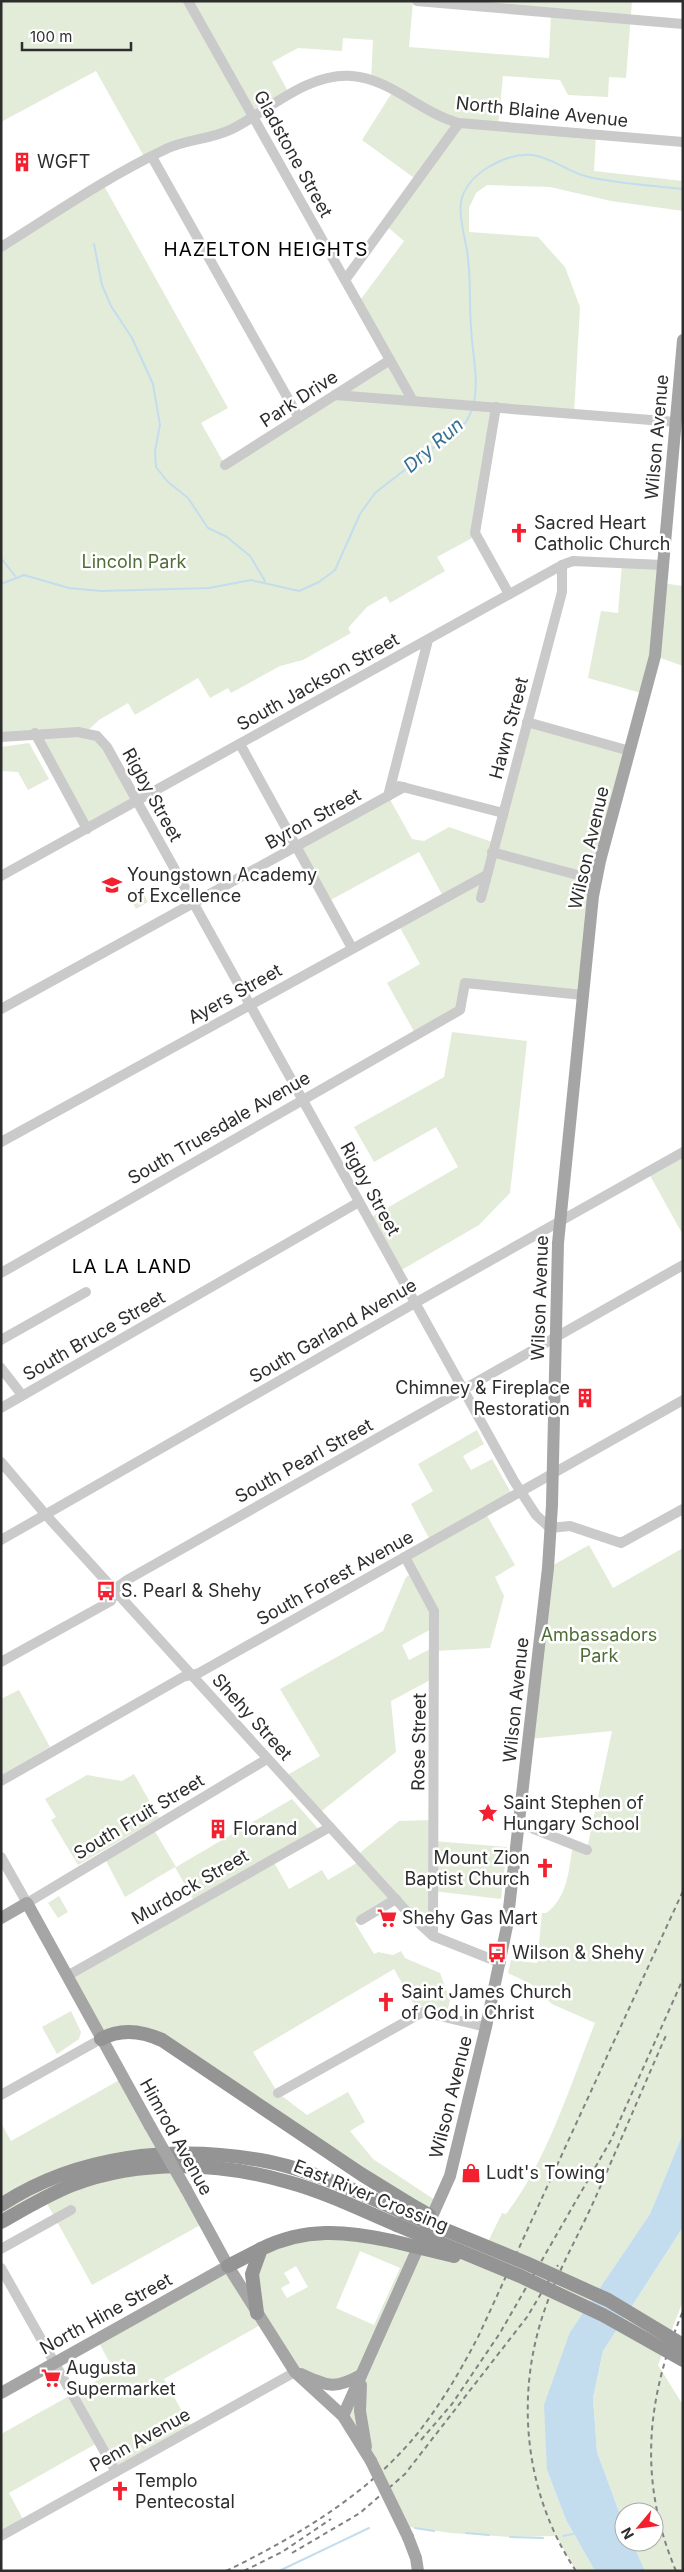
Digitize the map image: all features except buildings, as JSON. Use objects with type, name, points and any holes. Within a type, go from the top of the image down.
[{"type":"highway","points":[[101,2039],[119,2032],[132,2031],[162,2040],[361,2174],[403,2213],[608,2300],[683,2345]]},
{"type":"highway","name":"East River Crossing","points":[[1,2205],[32,2188],[76,2171],[134,2156],[182,2153],[262,2160],[304,2172],[403,2213],[498,2267],[604,2315],[683,2360]]},
{"type":"highway","name":"East River Crossing","points":[[1,2222],[74,2184],[115,2173],[162,2167],[211,2167],[289,2182],[403,2213]]},
{"type":"highway","points":[[228,2266],[261,2249],[293,2236],[326,2231],[357,2233],[498,2267]]},
{"type":"highway","points":[[258,2313],[252,2274],[261,2249]]},
{"type":"main road","name":"Wilson Avenue","points":[[343,2416],[450,2176],[501,1963],[548,1568],[553,1473],[559,1222],[583,995],[596,880],[655,656],[683,340]]},
{"type":"main road","points":[[1,1918],[27,1903]]},
{"type":"main road","name":"Himrod Avenue","points":[[27,1903],[228,2266],[295,2372],[343,2416],[369,2456]]},
{"type":"main road","name":"North Hine Street","points":[[1,2393],[228,2266]]},
{"type":"main road","points":[[295,2372],[332,2386],[344,2384],[361,2375],[360,2408],[369,2456],[408,2537],[416,2558],[418,2571]]},
{"type":"street","name":"Gladstone Street","points":[[188,1],[413,400]]},
{"type":"street","points":[[417,1],[683,24]]},
{"type":"street","name":"North Blaine Avenue","points":[[1,248],[75,198],[152,157],[179,144],[226,132],[309,84],[328,78],[352,76],[384,85],[439,117],[458,123],[683,142]]},
{"type":"street","points":[[345,280],[458,123]]},
{"type":"street","points":[[152,157],[299,418]]},
{"type":"street","name":"Park Drive","points":[[225,465],[390,360]]},
{"type":"street","points":[[335,394],[676,422]]},
{"type":"street","points":[[496,407],[475,533],[509,594]]},
{"type":"street","name":"South Jackson Street","points":[[1,876],[562,565],[573,561],[663,565]]},
{"type":"street","name":"Hawn Street","points":[[481,898],[485,876],[562,592],[562,565]]},
{"type":"street","points":[[388,796],[428,640]]},
{"type":"street","points":[[527,722],[630,751]]},
{"type":"street","name":"Rigby Street","points":[[35,733],[78,732],[97,736],[107,747],[463,1390],[536,1515],[550,1528]]},
{"type":"street","points":[[1,738],[35,733],[87,829]]},
{"type":"street","points":[[240,744],[352,948]]},
{"type":"street","points":[[391,784],[503,813]]},
{"type":"street","name":"Byron Street","points":[[1,1009],[404,787]]},
{"type":"street","points":[[492,852],[596,880]]},
{"type":"street","name":"Ayers Street","points":[[1,1142],[485,876]]},
{"type":"street","name":"South Truesdale Avenue","points":[[1,1273],[455,1013],[463,1006],[465,983],[583,995]]},
{"type":"street","name":"South Garland Avenue","points":[[1,1540],[683,1152]]},
{"type":"street","name":"South Bruce Street","points":[[1,1408],[359,1202]]},
{"type":"street","name":"South Pearl Street","points":[[1,1662],[110,1601],[118,1586],[127,1580],[683,1265]]},
{"type":"street","points":[[1,1340],[86,1292]]},
{"type":"street","points":[[1,1368],[22,1395]]},
{"type":"street","name":"South Forest Avenue","points":[[1,1780],[183,1677],[197,1674],[683,1400]]},
{"type":"street","name":"Shehy Street","points":[[1,1462],[115,1592],[432,1936],[501,1963]]},
{"type":"street","points":[[550,1528],[570,1526],[621,1543],[683,1509]]},
{"type":"street","name":"Rose Street","points":[[405,1556],[434,1611],[436,1691],[432,1936]]},
{"type":"street","name":"South Fruit Street","points":[[27,1903],[267,1759]]},
{"type":"street","points":[[519,1823],[587,1850]]},
{"type":"street","name":"Murdock Street","points":[[67,1976],[330,1827]]},
{"type":"street","name":"Himrod Avenue","points":[[1,1857],[27,1903]]},
{"type":"street","points":[[361,1920],[396,1899]]},
{"type":"street","points":[[278,2093],[423,2012],[486,2027]]},
{"type":"street","points":[[1,2094],[101,2039]]},
{"type":"street","points":[[1,2249],[71,2210]]},
{"type":"street","points":[[1,2268],[116,2472]]},
{"type":"street","name":"Penn Avenue","points":[[1,2536],[295,2372]]},
{"type":"green space","name":"Lincoln Park","points":[[1,1],[413,1],[409,47],[549,58],[551,13],[466,1],[632,1],[626,78],[609,77],[608,97],[568,95],[560,80],[503,76],[498,126],[596,134],[594,171],[683,181],[683,211],[611,201],[550,187],[487,185],[476,193],[469,208],[469,232],[538,237],[565,267],[580,307],[574,414],[496,408],[476,536],[437,557],[445,571],[390,603],[386,596],[367,607],[348,628],[351,633],[303,660],[280,666],[231,693],[228,688],[210,698],[198,678],[135,715],[128,703],[99,720],[85,733],[97,736],[137,801],[87,829],[35,733],[1,737],[1,247],[103,184],[228,408],[201,423],[225,465],[390,360],[358,303],[404,241],[385,225],[417,180],[362,140],[393,91],[371,80],[373,40],[343,38],[342,51],[298,48],[272,62],[290,95],[236,127],[146,160],[96,71],[1,122]]},
{"type":"green space","points":[[622,563],[663,565],[662,583],[683,586],[683,666],[655,656],[645,694],[588,678],[601,611],[618,613]]},
{"type":"green space","points":[[527,722],[630,751],[600,861],[583,995],[466,983],[463,1006],[416,1035],[387,983],[420,964],[398,924],[444,898],[419,852],[327,902],[297,846],[388,796],[412,839],[424,841],[449,827],[495,843]]},
{"type":"green space","points":[[29,743],[49,779],[28,790],[18,772],[1,771],[1,747]]},
{"type":"green space","points":[[140,887],[148,902],[136,909],[128,894]]},
{"type":"green space","points":[[452,1032],[527,1041],[510,1193],[479,1225],[398,1272],[368,1219],[458,1167],[436,1127],[374,1162],[354,1127],[444,1077]]},
{"type":"green space","points":[[683,1152],[683,1235],[648,1172]]},
{"type":"green space","points":[[477,1430],[484,1444],[463,1456],[471,1470],[492,1459],[513,1496],[485,1512],[515,1565],[495,1577],[504,1596],[490,1648],[436,1651],[436,1677],[391,1701],[396,1752],[318,1814],[284,1777],[320,1756],[280,1689],[383,1631],[406,1577],[414,1573],[405,1557],[431,1542],[411,1504],[433,1491],[418,1464]],"holes":[[[435,1627],[436,1646],[409,1660],[402,1645]]]},
{"type":"green space","name":"Ambassadors Park","points":[[589,1545],[613,1588],[683,1548],[683,2133],[650,2214],[570,2332],[547,2470],[566,2520],[595,2571],[576,2571],[556,2536],[510,2537],[451,2533],[402,2526],[343,2416],[361,2376],[344,2384],[295,2372],[264,2323],[164,2379],[192,2429],[116,2472],[99,2442],[9,2493],[25,2523],[1,2536],[1,2434],[114,2371],[97,2339],[228,2266],[257,2311],[253,2279],[261,2249],[309,2233],[417,2248],[429,2223],[162,2040],[106,2036],[67,1976],[195,1903],[175,1867],[125,1897],[104,1857],[153,1828],[176,1867],[292,1799],[321,1832],[272,1859],[289,1889],[322,1870],[328,1880],[360,1861],[356,1856],[399,1821],[434,1820],[434,1841],[507,1847],[501,1899],[433,1891],[433,1936],[396,1900],[355,1923],[374,1954],[378,1952],[393,1955],[401,1951],[405,1958],[440,1973],[450,2000],[447,2012],[420,2006],[416,2008],[394,1969],[253,2052],[278,2093],[307,2115],[348,2092],[365,2122],[350,2131],[373,2159],[438,2202],[430,2215],[486,2246],[502,2213],[506,2214],[534,2171],[567,2097],[595,2023],[552,2004],[531,1984],[508,1973],[511,1960],[537,1963],[542,1913],[546,1913],[553,1907],[563,1891],[573,1844],[587,1849],[612,1731],[529,1739],[548,1568]],"holes":[[[360,2251],[400,2268],[374,2325],[336,2308]],[[296,2266],[308,2287],[287,2298],[281,2288],[290,2283],[284,2273]]]},
{"type":"green space","points":[[19,1690],[50,1747],[1,1775],[1,1699]]},
{"type":"green space","points":[[134,1774],[159,1818],[78,1865],[51,1820],[56,1817],[45,1799],[87,1775],[122,1781]]},
{"type":"green space","points":[[59,1896],[68,1912],[58,1918],[48,1903]]},
{"type":"green space","points":[[71,2011],[81,2032],[79,2039],[57,2054],[42,2027]]},
{"type":"green space","points":[[123,2078],[204,2223],[92,2285],[44,2198],[1,2222],[1,2123],[11,2141]]},
{"type":"green space","points":[[683,2227],[683,2301],[658,2365],[683,2405],[683,2571],[645,2571],[636,2552],[664,2552],[664,2502],[615,2502],[597,2452],[593,2398],[603,2351]]},
{"type":"water","points":[[683,2133],[683,2227],[603,2351],[593,2398],[597,2452],[615,2502],[614,2552],[636,2552],[645,2571],[595,2571],[566,2520],[547,2470],[544,2405],[570,2332],[650,2214]]},
{"type":"waterway","name":"Dry Run","points":[[474,403],[476,374],[470,318],[469,267],[460,209],[464,192],[470,183],[488,167],[499,162],[521,155],[532,155],[546,158],[578,174],[597,179],[683,189]]},
{"type":"waterway","points":[[94,244],[102,285],[111,306],[132,338],[153,384],[160,425],[155,451],[156,467],[167,481],[188,498],[208,528],[227,537],[250,556],[265,581]]},
{"type":"waterway","name":"Dry Run","points":[[1,584],[24,575],[69,588],[101,591],[209,588],[251,580],[299,591],[319,582],[335,570],[360,514],[375,493],[466,422],[472,410]]},
{"type":"waterway","points":[[1,558],[15,576]]},
{"type":"waterway","points":[[279,2571],[369,2528]]},
{"type":"waterway","points":[[415,2528],[434,2531]]},
{"type":"waterway","points":[[466,2533],[489,2535]]},
{"type":"waterway","points":[[563,2536],[573,2534]]},
{"type":"waterway","points":[[510,2537],[543,2538]]},
{"type":"railway","points":[[226,2571],[280,2543],[357,2492],[402,2452],[437,2406],[479,2335],[683,1891]]},
{"type":"railway","points":[[421,2440],[452,2404],[500,2333],[611,2140],[683,1979]]},
{"type":"railway","points":[[576,2571],[558,2541],[545,2509],[535,2476],[528,2408],[530,2374],[536,2339],[551,2293],[593,2203],[667,2033]]},
{"type":"railway","points":[[292,2553],[360,2513],[405,2474],[527,2317],[558,2265]]},
{"type":"railway","points":[[676,2571],[664,2538],[656,2505],[651,2440],[661,2376],[683,2311]]},
{"type":"railway","points":[[244,2571],[282,2552],[331,2519]]},
{"type":"place","name":"WGFT","points":[[22,162]]},
{"type":"place","name":"Sacred Heart Catholic Church","points":[[519,533]]},
{"type":"place","name":"Youngstown Academy of Excellence","points":[[112,885]]},
{"type":"place","name":"Chimney & Fireplace Restoration","points":[[585,1398]]},
{"type":"place","name":"S. Pearl & Shehy","points":[[106,1591]]},
{"type":"place","name":"Saint Stephen of Hungary School","points":[[488,1813]]},
{"type":"place","name":"Florand","points":[[218,1829]]},
{"type":"place","name":"Mount Zion Baptist Church","points":[[545,1868]]},
{"type":"place","name":"Shehy Gas Mart","points":[[387,1918]]},
{"type":"place","name":"Wilson & Shehy","points":[[497,1953]]},
{"type":"place","name":"Saint James Church of God in Christ","points":[[386,2002]]},
{"type":"place","name":"Ludt's Towing","points":[[471,2173]]},
{"type":"place","name":"Augusta Supermarket","points":[[51,2378]]},
{"type":"place","name":"Templo Pentecostal","points":[[120,2491]]},
{"type":"district","name":"HAZELTON HEIGHTS","points":[[266,249]]},
{"type":"district","name":"LA LA LAND","points":[[132,1266]]}]
